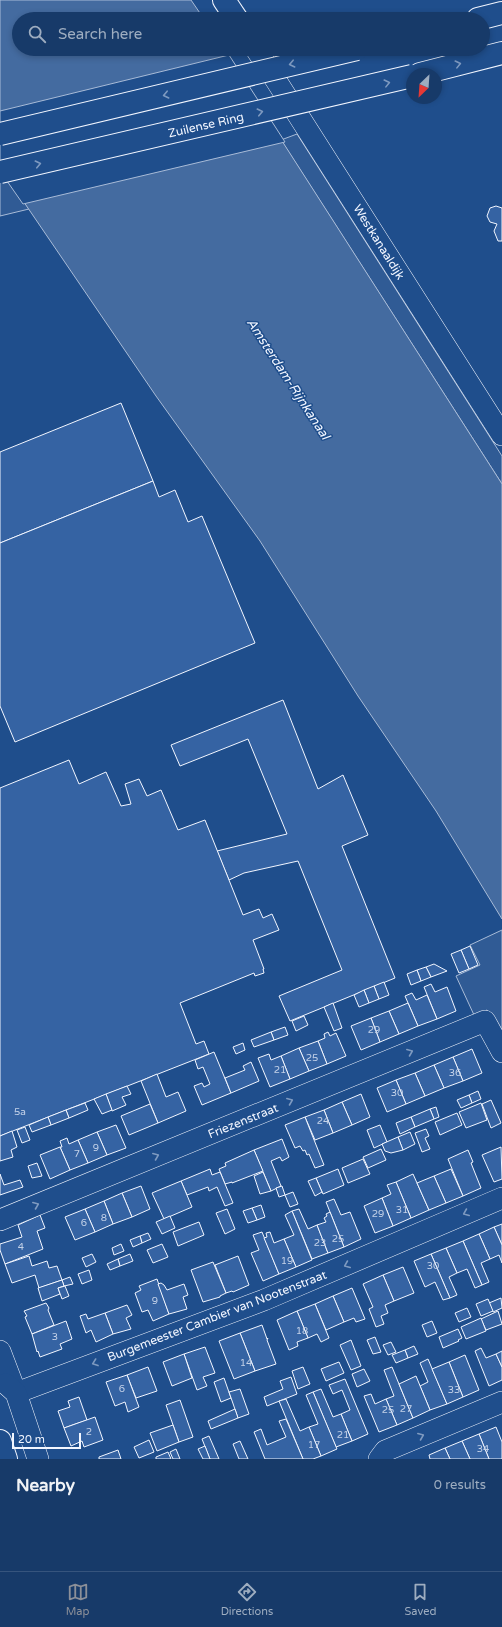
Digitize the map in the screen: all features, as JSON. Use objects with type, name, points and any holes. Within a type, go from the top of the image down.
[{"type":"main road","points":[[224,0],[232,12]]},
{"type":"main road","points":[[490,16],[502,13]]},
{"type":"main road","points":[[442,68],[502,53]]},
{"type":"main road","points":[[0,134],[328,56]]},
{"type":"main road","name":"Zuilense Ring","points":[[0,172],[406,77]]},
{"type":"main road","points":[[0,1441],[6,1459]]},
{"type":"street","name":"Westkanaaldijk","points":[[260,56],[502,435]]},
{"type":"street","name":"Friezenstraat","points":[[0,1220],[485,1021],[502,1052]]},
{"type":"street","name":"Burgemeester Cambier van Nootenstraat","points":[[16,1393],[264,1300],[502,1198]]},
{"type":"street","points":[[0,1351],[38,1459]]},
{"type":"street","points":[[0,1377],[16,1393]]},
{"type":"street","points":[[379,1459],[385,1451],[502,1402]]},
{"type":"shaded area","points":[[297,134],[502,456],[502,484],[281,140]]},
{"type":"shaded area","points":[[0,167],[17,191],[29,209],[0,216]]},
{"type":"shaded area","points":[[502,930],[502,1036],[487,1010],[474,1015],[456,976],[480,965],[470,945]]},
{"type":"water","name":"Amsterdam-Rijnkanaal","points":[[0,0],[191,0],[199,12],[12,12],[12,56],[227,56],[502,484],[502,919],[436,811],[358,696],[260,541],[156,396],[0,167]]},
{"type":"pier","points":[[230,56],[285,142],[23,204],[0,171],[0,111]]},
{"type":"building","points":[[496,206],[502,208],[502,241],[498,241],[494,231],[497,224],[490,222],[487,216],[490,208]]},
{"type":"building","points":[[121,403],[153,481],[0,543],[0,452]]},
{"type":"building","points":[[153,481],[159,497],[175,490],[188,522],[202,516],[255,643],[15,742],[0,706],[0,543]]},
{"type":"building","points":[[283,700],[318,789],[343,775],[368,835],[342,846],[395,978],[290,1021],[279,996],[342,970],[298,861],[244,873],[229,880],[217,851],[287,834],[248,739],[180,766],[171,745]]},
{"type":"building","points":[[69,760],[79,784],[106,772],[121,806],[131,804],[125,784],[139,779],[147,796],[161,790],[178,830],[205,820],[243,915],[259,909],[263,918],[272,914],[279,930],[253,940],[264,969],[264,973],[255,976],[254,973],[180,1003],[196,1044],[204,1041],[209,1054],[0,1136],[0,788]]},
{"type":"building","points":[[470,946],[478,965],[469,969],[461,950]]},
{"type":"building","points":[[461,950],[469,969],[459,973],[451,954]]},
{"type":"building","points":[[434,964],[447,971],[431,977],[426,967]]},
{"type":"building","points":[[426,967],[431,977],[421,981],[417,970]]},
{"type":"building","points":[[417,970],[421,981],[411,985],[407,974]]},
{"type":"building","points":[[384,982],[389,995],[379,999],[374,986]]},
{"type":"building","points":[[431,984],[435,992],[447,987],[456,1011],[437,1019],[424,987]]},
{"type":"building","points":[[374,986],[379,999],[369,1003],[364,990]]},
{"type":"building","points":[[364,990],[369,1003],[359,1007],[354,995]]},
{"type":"building","points":[[412,993],[416,1000],[427,995],[437,1019],[418,1026],[405,996]]},
{"type":"building","points":[[333,1003],[342,1028],[334,1031],[324,1007]]},
{"type":"building","points":[[408,1003],[418,1026],[399,1034],[389,1011]]},
{"type":"building","points":[[389,1011],[399,1034],[380,1042],[371,1018]]},
{"type":"building","points":[[304,1016],[308,1025],[296,1031],[292,1021]]},
{"type":"building","points":[[371,1018],[380,1042],[361,1050],[351,1026]]},
{"type":"building","points":[[285,1027],[288,1035],[274,1040],[271,1032]]},
{"type":"building","points":[[271,1032],[274,1040],[254,1047],[251,1040]]},
{"type":"building","points":[[328,1032],[330,1036],[336,1033],[346,1056],[327,1064],[318,1041],[325,1038],[324,1034]]},
{"type":"building","points":[[318,1041],[327,1064],[309,1071],[299,1048]]},
{"type":"building","points":[[243,1043],[245,1050],[236,1054],[233,1047]]},
{"type":"building","points":[[299,1048],[309,1071],[290,1079],[281,1056]]},
{"type":"building","points":[[472,1049],[482,1073],[463,1081],[453,1057]]},
{"type":"building","points":[[214,1052],[231,1093],[202,1105],[194,1086],[202,1083],[204,1087],[210,1084],[203,1067],[198,1069],[195,1060]]},
{"type":"building","points":[[269,1054],[271,1060],[281,1056],[290,1079],[270,1087],[258,1058]]},
{"type":"building","points":[[453,1057],[463,1081],[444,1088],[434,1065]]},
{"type":"building","points":[[251,1062],[259,1081],[231,1093],[225,1078],[245,1070],[243,1066]]},
{"type":"building","points":[[434,1065],[444,1088],[425,1096],[415,1073]]},
{"type":"building","points":[[415,1073],[425,1096],[406,1104],[396,1080]]},
{"type":"building","points":[[157,1074],[166,1097],[178,1092],[186,1111],[158,1123],[141,1081]]},
{"type":"building","points":[[396,1080],[406,1104],[387,1112],[377,1088]]},
{"type":"building","points":[[127,1086],[131,1094],[122,1097],[126,1105],[112,1111],[106,1094]]},
{"type":"building","points":[[478,1091],[481,1099],[472,1103],[469,1095]]},
{"type":"building","points":[[106,1094],[112,1110],[102,1114],[94,1099]]},
{"type":"building","points":[[361,1094],[370,1117],[352,1125],[342,1102]]},
{"type":"building","points":[[469,1095],[472,1103],[461,1108],[457,1100]]},
{"type":"building","points":[[491,1100],[501,1123],[491,1128],[482,1104]]},
{"type":"building","points":[[342,1102],[352,1125],[333,1133],[324,1110]]},
{"type":"building","points":[[85,1103],[88,1110],[69,1118],[66,1110]]},
{"type":"building","points":[[481,1103],[487,1120],[466,1128],[459,1112]]},
{"type":"building","points":[[150,1104],[158,1123],[129,1135],[121,1116]]},
{"type":"building","points":[[436,1107],[439,1117],[434,1119],[430,1109]]},
{"type":"building","points":[[430,1109],[434,1119],[415,1127],[411,1117]]},
{"type":"building","points":[[66,1110],[69,1118],[51,1125],[48,1117]]},
{"type":"building","points":[[324,1110],[333,1133],[315,1140],[305,1117]]},
{"type":"building","points":[[457,1113],[462,1125],[440,1135],[435,1122]]},
{"type":"building","points":[[48,1117],[51,1125],[32,1132],[29,1125]]},
{"type":"building","points":[[305,1117],[324,1165],[315,1168],[309,1154],[307,1155],[305,1150],[303,1151],[300,1146],[295,1148],[285,1125]]},
{"type":"building","points":[[411,1117],[415,1127],[400,1134],[396,1123]]},
{"type":"building","points":[[116,1125],[126,1148],[107,1155],[97,1132]]},
{"type":"building","points":[[380,1125],[387,1142],[374,1148],[367,1130]]},
{"type":"building","points":[[25,1127],[30,1140],[22,1143],[17,1130]]},
{"type":"building","points":[[426,1129],[429,1136],[425,1138],[430,1149],[422,1152],[415,1133]]},
{"type":"building","points":[[12,1131],[17,1147],[11,1150],[13,1157],[0,1161],[0,1136]]},
{"type":"building","points":[[97,1132],[107,1155],[88,1163],[78,1140]]},
{"type":"building","points":[[410,1132],[415,1144],[403,1150],[398,1137]]},
{"type":"building","points":[[398,1137],[403,1150],[391,1153],[385,1151],[382,1144]]},
{"type":"building","points":[[67,1138],[69,1144],[78,1140],[88,1163],[70,1170],[60,1147],[62,1147],[60,1141]]},
{"type":"building","points":[[282,1139],[289,1157],[282,1161],[280,1157],[271,1161],[281,1186],[271,1191],[254,1150]]},
{"type":"building","points":[[60,1147],[70,1170],[50,1179],[40,1155]]},
{"type":"building","points":[[501,1147],[502,1179],[494,1182],[482,1155]]},
{"type":"building","points":[[381,1149],[386,1160],[368,1168],[363,1157]]},
{"type":"building","points":[[254,1150],[263,1171],[232,1183],[225,1184],[219,1169],[226,1166],[225,1163]]},
{"type":"building","points":[[468,1150],[473,1162],[471,1163],[481,1188],[463,1196],[448,1159]]},
{"type":"building","points":[[363,1159],[370,1174],[348,1183],[342,1168]]},
{"type":"building","points":[[37,1163],[42,1176],[32,1178],[28,1166]]},
{"type":"building","points":[[210,1169],[212,1175],[220,1172],[233,1203],[225,1206],[217,1187],[209,1191],[208,1187],[187,1195],[181,1181]]},
{"type":"building","points":[[338,1169],[344,1185],[323,1194],[316,1178]]},
{"type":"building","points":[[451,1169],[463,1196],[446,1203],[434,1176]]},
{"type":"building","points":[[263,1172],[271,1191],[260,1194],[254,1176]]},
{"type":"building","points":[[0,1174],[4,1185],[20,1180],[23,1187],[0,1195]]},
{"type":"building","points":[[413,1174],[429,1210],[411,1218],[396,1182]]},
{"type":"building","points":[[434,1176],[446,1203],[429,1210],[417,1183]]},
{"type":"building","points":[[316,1178],[322,1192],[315,1196],[308,1181]]},
{"type":"building","points":[[181,1181],[192,1207],[164,1219],[152,1193]]},
{"type":"building","points":[[396,1182],[411,1218],[393,1226],[382,1198],[391,1194],[387,1185]]},
{"type":"building","points":[[141,1186],[150,1209],[132,1217],[122,1193]]},
{"type":"building","points":[[282,1186],[285,1195],[279,1197],[276,1188]]},
{"type":"building","points":[[293,1192],[298,1204],[290,1207],[285,1195]]},
{"type":"building","points":[[122,1193],[132,1217],[113,1224],[104,1201]]},
{"type":"building","points":[[382,1198],[393,1226],[375,1233],[364,1206]]},
{"type":"building","points":[[334,1199],[341,1215],[350,1212],[361,1239],[344,1247],[326,1202]]},
{"type":"building","points":[[104,1201],[113,1224],[95,1232],[85,1209]]},
{"type":"building","points":[[261,1205],[265,1217],[257,1220],[252,1208]]},
{"type":"building","points":[[252,1208],[257,1220],[248,1223],[243,1211]]},
{"type":"building","points":[[85,1209],[95,1232],[75,1240],[65,1217]]},
{"type":"building","points":[[227,1209],[235,1229],[225,1234],[216,1213]]},
{"type":"building","points":[[299,1209],[308,1229],[317,1225],[328,1253],[312,1259],[292,1211]]},
{"type":"building","points":[[292,1211],[312,1260],[296,1267],[284,1239],[294,1235],[285,1215]]},
{"type":"building","points":[[330,1212],[344,1247],[328,1253],[317,1225],[326,1222],[324,1218],[327,1216],[326,1214]]},
{"type":"building","points":[[40,1215],[45,1228],[37,1231],[43,1249],[5,1264],[0,1250],[0,1244],[22,1237],[18,1225]]},
{"type":"building","points":[[170,1216],[175,1228],[162,1234],[156,1222]]},
{"type":"building","points":[[199,1222],[204,1235],[178,1246],[173,1232]]},
{"type":"building","points":[[502,1224],[502,1245],[494,1227]]},
{"type":"building","points":[[494,1227],[502,1245],[502,1263],[499,1255],[490,1259],[479,1234]]},
{"type":"building","points":[[262,1232],[279,1274],[263,1281],[251,1253],[259,1250],[253,1235]]},
{"type":"building","points":[[270,1232],[274,1243],[284,1239],[296,1267],[279,1274],[264,1238],[267,1237],[266,1233]]},
{"type":"building","points":[[148,1233],[151,1239],[142,1243],[140,1236]]},
{"type":"building","points":[[479,1234],[490,1259],[481,1263],[489,1282],[482,1285],[463,1241]]},
{"type":"building","points":[[140,1236],[142,1243],[133,1247],[130,1240]]},
{"type":"building","points":[[463,1241],[482,1285],[475,1288],[467,1269],[457,1273],[446,1248]]},
{"type":"building","points":[[121,1244],[124,1251],[114,1255],[112,1248]]},
{"type":"building","points":[[162,1244],[168,1257],[153,1263],[147,1250]]},
{"type":"building","points":[[446,1248],[457,1273],[449,1277],[457,1295],[450,1298],[431,1254]]},
{"type":"building","points":[[92,1254],[96,1262],[86,1267],[82,1258]]},
{"type":"building","points":[[130,1254],[133,1261],[120,1266],[118,1259]]},
{"type":"building","points":[[431,1254],[450,1298],[443,1300],[435,1282],[425,1287],[414,1261]]},
{"type":"building","points":[[29,1256],[32,1266],[47,1261],[49,1268],[57,1266],[62,1280],[39,1288],[35,1275],[12,1283],[5,1264]]},
{"type":"building","points":[[238,1256],[249,1285],[233,1292],[226,1293],[215,1265]]},
{"type":"building","points":[[118,1259],[120,1266],[110,1270],[107,1264]]},
{"type":"building","points":[[213,1262],[226,1293],[220,1297],[203,1302],[191,1270]]},
{"type":"building","points":[[403,1267],[414,1293],[394,1301],[383,1275]]},
{"type":"building","points":[[89,1270],[92,1280],[82,1284],[78,1274]]},
{"type":"building","points":[[383,1275],[394,1301],[385,1305],[388,1313],[381,1316],[384,1324],[376,1327],[369,1309],[373,1307],[363,1284]]},
{"type":"building","points":[[70,1277],[73,1284],[64,1286],[62,1280]]},
{"type":"building","points":[[157,1279],[169,1314],[153,1321],[148,1310],[142,1312],[135,1293],[141,1290],[139,1286]]},
{"type":"building","points":[[62,1280],[64,1286],[58,1288],[60,1294],[42,1301],[38,1288]]},
{"type":"building","points":[[161,1283],[167,1290],[184,1284],[188,1295],[183,1297],[187,1309],[169,1314],[158,1284]]},
{"type":"building","points":[[65,1286],[69,1296],[62,1299],[58,1288]]},
{"type":"building","points":[[352,1288],[365,1319],[356,1322],[354,1318],[344,1322],[333,1296]]},
{"type":"building","points":[[333,1296],[344,1322],[326,1330],[315,1304]]},
{"type":"building","points":[[501,1298],[502,1308],[493,1312],[489,1303]]},
{"type":"building","points":[[488,1299],[493,1311],[481,1316],[476,1304]]},
{"type":"building","points":[[46,1303],[54,1325],[32,1334],[24,1311]]},
{"type":"building","points":[[315,1304],[329,1338],[321,1342],[317,1334],[308,1338],[297,1311]]},
{"type":"building","points":[[127,1305],[132,1315],[126,1318],[131,1329],[113,1334],[105,1313]]},
{"type":"building","points":[[467,1308],[471,1317],[459,1322],[455,1313]]},
{"type":"building","points":[[297,1311],[308,1338],[297,1342],[298,1346],[289,1350],[277,1320]]},
{"type":"building","points":[[498,1311],[502,1324],[486,1330],[481,1319]]},
{"type":"building","points":[[105,1313],[113,1334],[96,1342],[91,1330],[86,1333],[80,1316],[86,1314],[88,1319]]},
{"type":"building","points":[[481,1318],[486,1331],[466,1339],[461,1327]]},
{"type":"building","points":[[66,1321],[72,1339],[60,1344],[62,1349],[40,1357],[32,1334]]},
{"type":"building","points":[[432,1321],[437,1333],[427,1337],[422,1325]]},
{"type":"building","points":[[262,1325],[267,1339],[268,1338],[267,1340],[276,1364],[255,1371],[240,1333]]},
{"type":"building","points":[[458,1329],[462,1338],[458,1340],[459,1341],[443,1348],[439,1337]]},
{"type":"building","points":[[240,1333],[255,1371],[234,1379],[219,1341]]},
{"type":"building","points":[[375,1337],[381,1352],[373,1354],[367,1340]]},
{"type":"building","points":[[351,1340],[361,1366],[351,1370],[340,1345]]},
{"type":"building","points":[[391,1342],[396,1352],[388,1355],[383,1345]]},
{"type":"building","points":[[414,1346],[418,1354],[408,1358],[405,1350]]},
{"type":"building","points":[[205,1347],[215,1373],[203,1377],[207,1386],[197,1390],[184,1354]]},
{"type":"building","points":[[481,1348],[486,1358],[496,1354],[502,1367],[502,1380],[489,1386],[475,1351]]},
{"type":"building","points":[[405,1350],[408,1358],[396,1363],[392,1355]]},
{"type":"building","points":[[502,1351],[502,1367],[496,1354]]},
{"type":"building","points":[[184,1354],[192,1378],[172,1386],[163,1362]]},
{"type":"building","points":[[465,1355],[479,1390],[463,1397],[449,1362]]},
{"type":"building","points":[[428,1359],[447,1404],[430,1410],[420,1386],[428,1382],[420,1363]]},
{"type":"building","points":[[339,1362],[344,1373],[326,1381],[321,1369]]},
{"type":"building","points":[[449,1362],[463,1397],[447,1404],[432,1369]]},
{"type":"building","points":[[148,1367],[157,1391],[136,1398],[127,1375]]},
{"type":"building","points":[[303,1367],[310,1384],[298,1389],[292,1371]]},
{"type":"building","points":[[392,1367],[413,1418],[397,1425],[386,1399],[394,1396],[384,1370]]},
{"type":"building","points":[[364,1369],[370,1381],[357,1387],[352,1374]]},
{"type":"building","points":[[127,1375],[139,1407],[128,1412],[125,1402],[115,1406],[106,1382]]},
{"type":"building","points":[[416,1376],[430,1410],[413,1418],[399,1384]]},
{"type":"building","points":[[291,1377],[297,1394],[267,1406],[264,1397],[283,1389],[280,1381]]},
{"type":"building","points":[[224,1378],[231,1398],[221,1402],[214,1382]]},
{"type":"building","points":[[345,1379],[368,1434],[352,1441],[341,1414],[350,1410],[342,1390],[333,1394],[329,1385]]},
{"type":"building","points":[[240,1389],[249,1414],[238,1418],[229,1392]]},
{"type":"building","points":[[321,1389],[333,1417],[341,1414],[352,1441],[336,1447],[313,1392]]},
{"type":"building","points":[[313,1392],[337,1449],[321,1456],[309,1427],[318,1424],[306,1395]]},
{"type":"building","points":[[371,1394],[375,1404],[386,1399],[397,1425],[379,1432],[364,1396]]},
{"type":"building","points":[[79,1397],[87,1420],[64,1428],[58,1411],[70,1407],[68,1401]]},
{"type":"building","points":[[286,1399],[300,1431],[309,1427],[321,1456],[313,1459],[303,1459],[279,1401]]},
{"type":"building","points":[[180,1400],[193,1437],[179,1442],[166,1405]]},
{"type":"building","points":[[235,1409],[238,1418],[211,1429],[208,1421]]},
{"type":"building","points":[[95,1417],[103,1440],[84,1447],[82,1441],[71,1446],[64,1428]]},
{"type":"building","points":[[286,1419],[303,1459],[265,1459],[254,1432],[261,1429],[267,1445],[286,1437],[279,1421]]},
{"type":"building","points":[[173,1425],[179,1442],[157,1451],[150,1433]]},
{"type":"building","points":[[496,1427],[502,1442],[502,1459],[489,1459],[479,1434]]},
{"type":"building","points":[[479,1434],[489,1459],[470,1459],[462,1441]]},
{"type":"building","points":[[209,1436],[219,1459],[210,1459],[202,1439]]},
{"type":"building","points":[[149,1440],[154,1452],[139,1458],[134,1447]]},
{"type":"building","points":[[240,1441],[248,1459],[239,1459],[233,1444]]},
{"type":"building","points":[[462,1441],[470,1459],[450,1459],[445,1448]]},
{"type":"building","points":[[205,1446],[210,1459],[203,1459],[198,1449]]},
{"type":"building","points":[[445,1448],[450,1459],[430,1459],[429,1455]]},
{"type":"building","points":[[176,1449],[180,1459],[173,1459],[170,1452]]},
{"type":"building","points":[[118,1450],[121,1459],[99,1459],[99,1457]]},
{"type":"building","points":[[168,1452],[171,1459],[156,1459],[156,1457]]}]
